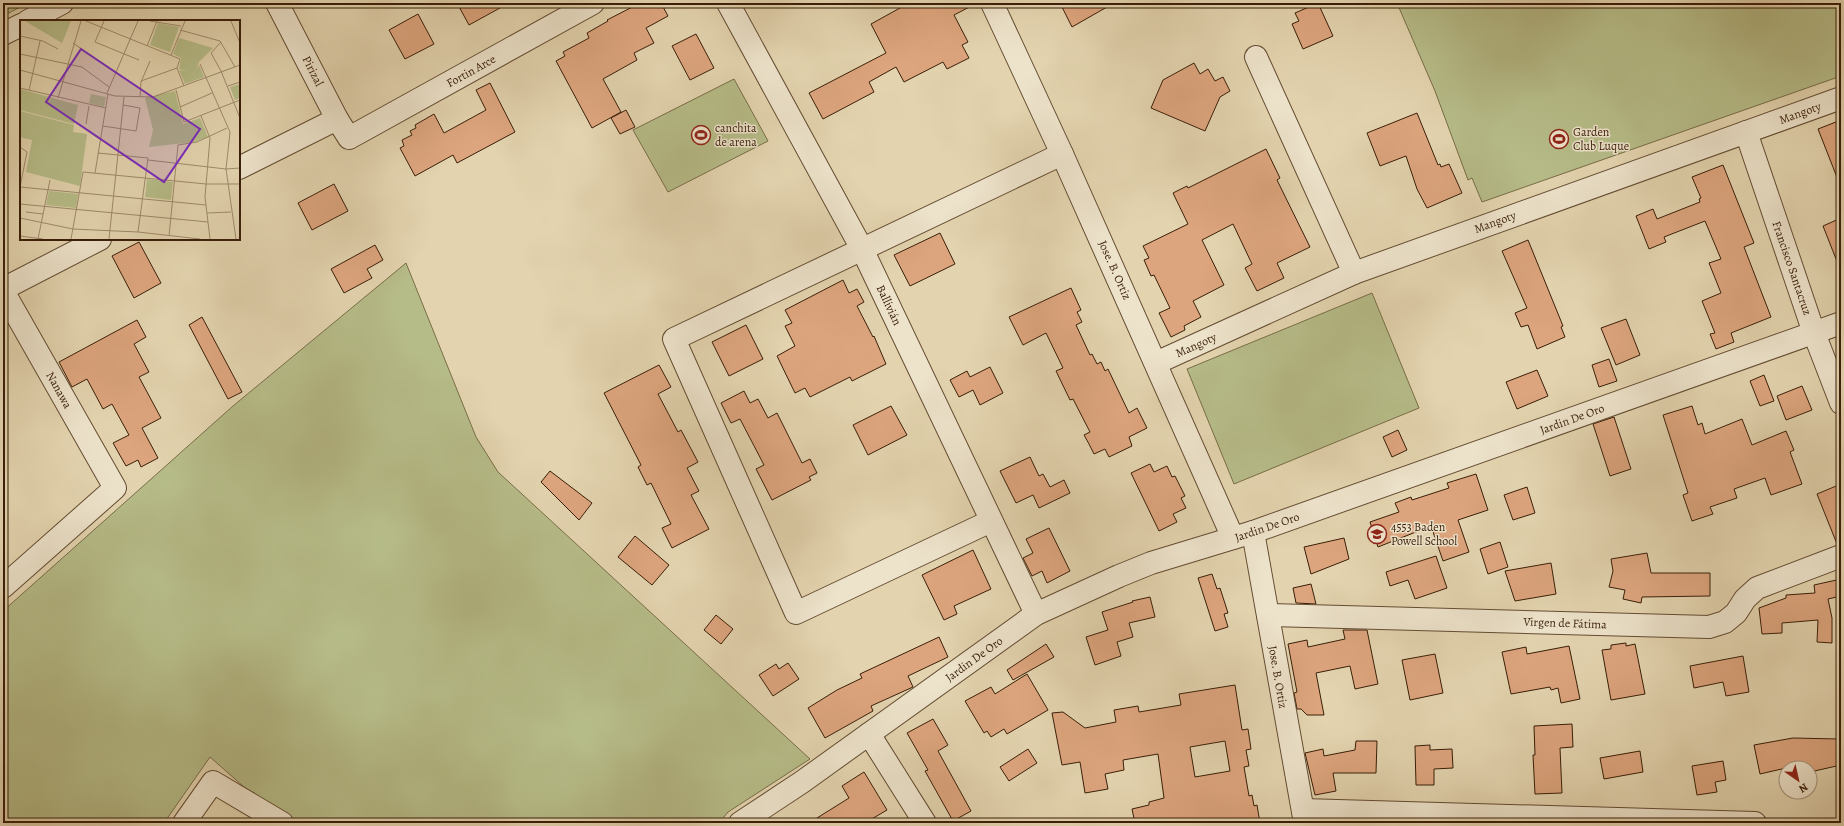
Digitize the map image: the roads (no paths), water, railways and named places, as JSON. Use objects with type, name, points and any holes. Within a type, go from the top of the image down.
[{"type":"street","points":[[30,20],[62,3]]},
{"type":"street","name":"Pirizal","points":[[277,3],[337,119],[349,138]]},
{"type":"street","name":"Fortin Arce","points":[[349,138],[593,3]]},
{"type":"street","name":"Ballivián","points":[[728,3],[862,249],[1036,614]]},
{"type":"street","name":"Jose. B. Ortiz","points":[[992,3],[1062,154],[1233,538]]},
{"type":"street","points":[[3,34],[20,26]]},
{"type":"street","points":[[1256,57],[1354,273]]},
{"type":"street","name":"Mangoty","points":[[1156,363],[1354,273],[1841,98]]},
{"type":"street","points":[[240,168],[337,119]]},
{"type":"street","name":"Francisco Santacruz","points":[[1746,132],[1814,333],[1841,403]]},
{"type":"street","points":[[991,521],[796,612],[674,339],[1062,154]]},
{"type":"street","points":[[3,290],[98,240]]},
{"type":"street","name":"Nanawa","points":[[3,290],[114,488],[3,587]]},
{"type":"street","name":"Jardin De Oro","points":[[740,823],[869,734],[1036,614],[1151,563],[1254,532],[1841,323]]},
{"type":"street","name":"Jose. B. Ortiz","points":[[1254,532],[1304,816]]},
{"type":"street","name":"Virgen de Fátima","points":[[1268,615],[1709,627],[1725,622],[1736,613],[1745,599],[1757,588],[1841,556]]},
{"type":"street","points":[[869,734],[925,823]]},
{"type":"street","points":[[184,823],[213,782],[282,823]]},
{"type":"street","points":[[1304,816],[1755,823]]},
{"type":"place","name":"canchita de arena","points":[[701,135]]},
{"type":"place","name":"Garden Club Luque","points":[[1559,139]]},
{"type":"place","name":"4553 Baden Powell School","points":[[1377,534]]}]
